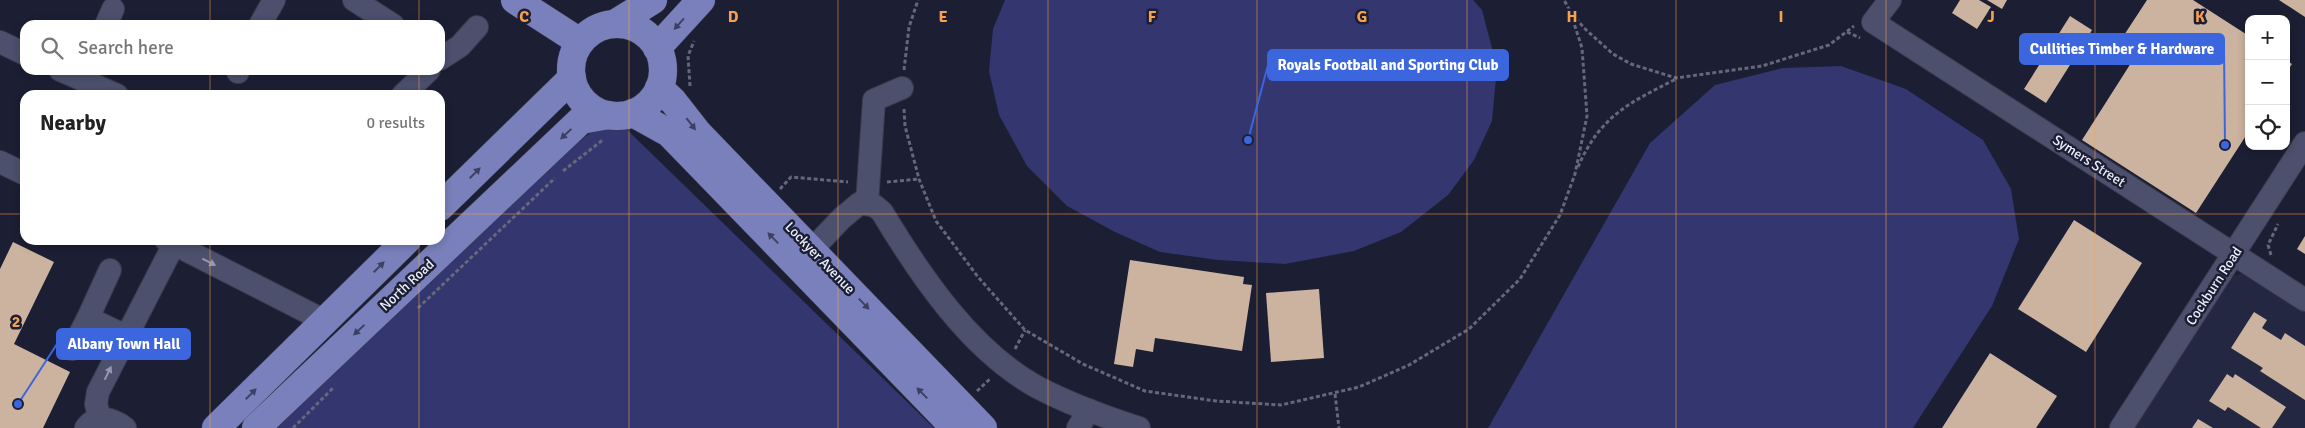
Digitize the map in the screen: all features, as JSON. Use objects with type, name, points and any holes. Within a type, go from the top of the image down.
[{"type":"main road","points":[[515,0],[580,42]]},
{"type":"main road","points":[[616,24],[652,0]]},
{"type":"main road","points":[[657,48],[701,0]]},
{"type":"main road","points":[[616,24],[629,25],[640,30],[657,48],[662,61],[662,74],[666,94],[616,122],[598,112],[584,102],[575,88],[572,78],[572,59],[580,42],[596,29],[616,24]]},
{"type":"main road","points":[[445,202],[572,78]]},
{"type":"main road","name":"Lockyer Avenue","points":[[666,94],[805,257],[958,417],[983,428]]},
{"type":"main road","name":"North Road","points":[[256,428],[581,120],[616,122]]},
{"type":"main road","name":"Lockyer Avenue","points":[[616,122],[669,133],[805,257]]},
{"type":"main road","points":[[216,428],[402,245]]},
{"type":"street","points":[[263,20],[274,0]]},
{"type":"street","points":[[354,0],[385,20]]},
{"type":"street","points":[[1872,22],[1890,0]]},
{"type":"street","name":"Symers Street","points":[[1872,22],[2305,300]]},
{"type":"street","points":[[445,55],[460,46],[477,27]]},
{"type":"street","points":[[0,42],[20,52]]},
{"type":"street","points":[[83,75],[109,90]]},
{"type":"street","points":[[408,90],[422,75]]},
{"type":"street","points":[[805,257],[868,194],[874,100],[902,88]]},
{"type":"street","name":"Cockburn Road","points":[[2122,428],[2305,143]]},
{"type":"street","points":[[0,162],[20,172]]},
{"type":"street","points":[[868,194],[882,212],[927,283],[991,354],[1084,419],[1139,428]]},
{"type":"street","points":[[124,428],[112,420],[93,423],[98,392],[169,245]]},
{"type":"street","points":[[176,245],[325,321]]},
{"type":"street","points":[[72,349],[110,270]]},
{"type":"street","points":[[88,318],[126,336]]},
{"type":"path","points":[[918,0],[909,27],[902,88],[905,126],[919,179],[936,221],[978,277],[1025,330],[1083,364],[1145,391],[1216,401],[1281,404],[1335,394],[1358,387],[1409,366],[1469,328],[1520,279],[1560,215],[1588,144],[1615,113],[1630,102],[1676,78],[1762,66],[1829,45],[1858,23],[1872,22]]},
{"type":"path","points":[[1564,0],[1570,11],[1582,48],[1587,116],[1575,174]]},
{"type":"path","points":[[1570,11],[1584,28],[1613,54],[1631,64],[1676,78]]},
{"type":"path","points":[[666,94],[690,88],[688,56],[698,34]]},
{"type":"path","points":[[413,313],[616,122]]},
{"type":"path","points":[[777,192],[791,177],[868,194],[919,179]]},
{"type":"path","points":[[958,417],[1006,365],[1025,330]]},
{"type":"path","points":[[293,428],[335,387]]},
{"type":"path","points":[[1335,394],[1339,428]]},
{"type":"shaded area","points":[[1005,0],[1473,0],[1482,10],[1497,67],[1492,121],[1474,160],[1448,195],[1401,232],[1354,251],[1285,264],[1218,260],[1160,252],[1115,232],[1067,206],[1027,166],[999,115],[989,71],[993,29]]},
{"type":"shaded area","points":[[1841,66],[1906,89],[1983,140],[2011,189],[2019,239],[1992,306],[1913,428],[1488,428],[1650,143],[1715,85],[1783,68]]},
{"type":"shaded area","points":[[617,120],[934,428],[268,428],[566,150],[593,131]]},
{"type":"shaded area","points":[[2249,272],[2305,307],[2305,428],[2132,428],[2230,276]]},
{"type":"building","points":[[1960,0],[1979,0],[1991,7],[1977,29],[1952,13]]},
{"type":"building","points":[[1987,0],[2007,0],[2002,9]]},
{"type":"building","points":[[2147,0],[2193,0],[2245,33],[2245,137],[2196,213],[2082,140],[2131,63],[2113,52]]},
{"type":"building","points":[[2279,0],[2305,0],[2305,17]]},
{"type":"building","points":[[2070,16],[2092,30],[2046,103],[2024,89]]},
{"type":"building","points":[[2074,220],[2142,263],[2086,352],[2018,309]]},
{"type":"building","points":[[2305,236],[2305,254],[2297,249]]},
{"type":"building","points":[[13,242],[54,262],[14,344],[70,372],[43,428],[0,428],[0,269]]},
{"type":"building","points":[[1130,260],[1244,277],[1243,284],[1252,285],[1242,351],[1155,338],[1153,352],[1136,349],[1133,367],[1114,364]]},
{"type":"building","points":[[1319,289],[1324,358],[1271,362],[1266,293]]},
{"type":"building","points":[[2254,312],[2267,320],[2262,328],[2281,340],[2285,333],[2305,346],[2305,400],[2260,371],[2263,368],[2231,348]]},
{"type":"building","points":[[1990,353],[2057,396],[2036,428],[1942,428]]},
{"type":"building","points":[[2227,374],[2233,378],[2235,374],[2286,407],[2272,428],[2261,428],[2228,407],[2225,411],[2209,401]]},
{"type":"building","points":[[2198,419],[2213,428],[2192,428]]},
{"type":"place","name":"Royals Football and Sporting Club","points":[[1248,140]]},
{"type":"place","name":"Cullities Timber & Hardware","points":[[2225,145]]},
{"type":"place","name":"Albany Town Hall","points":[[18,404]]}]
